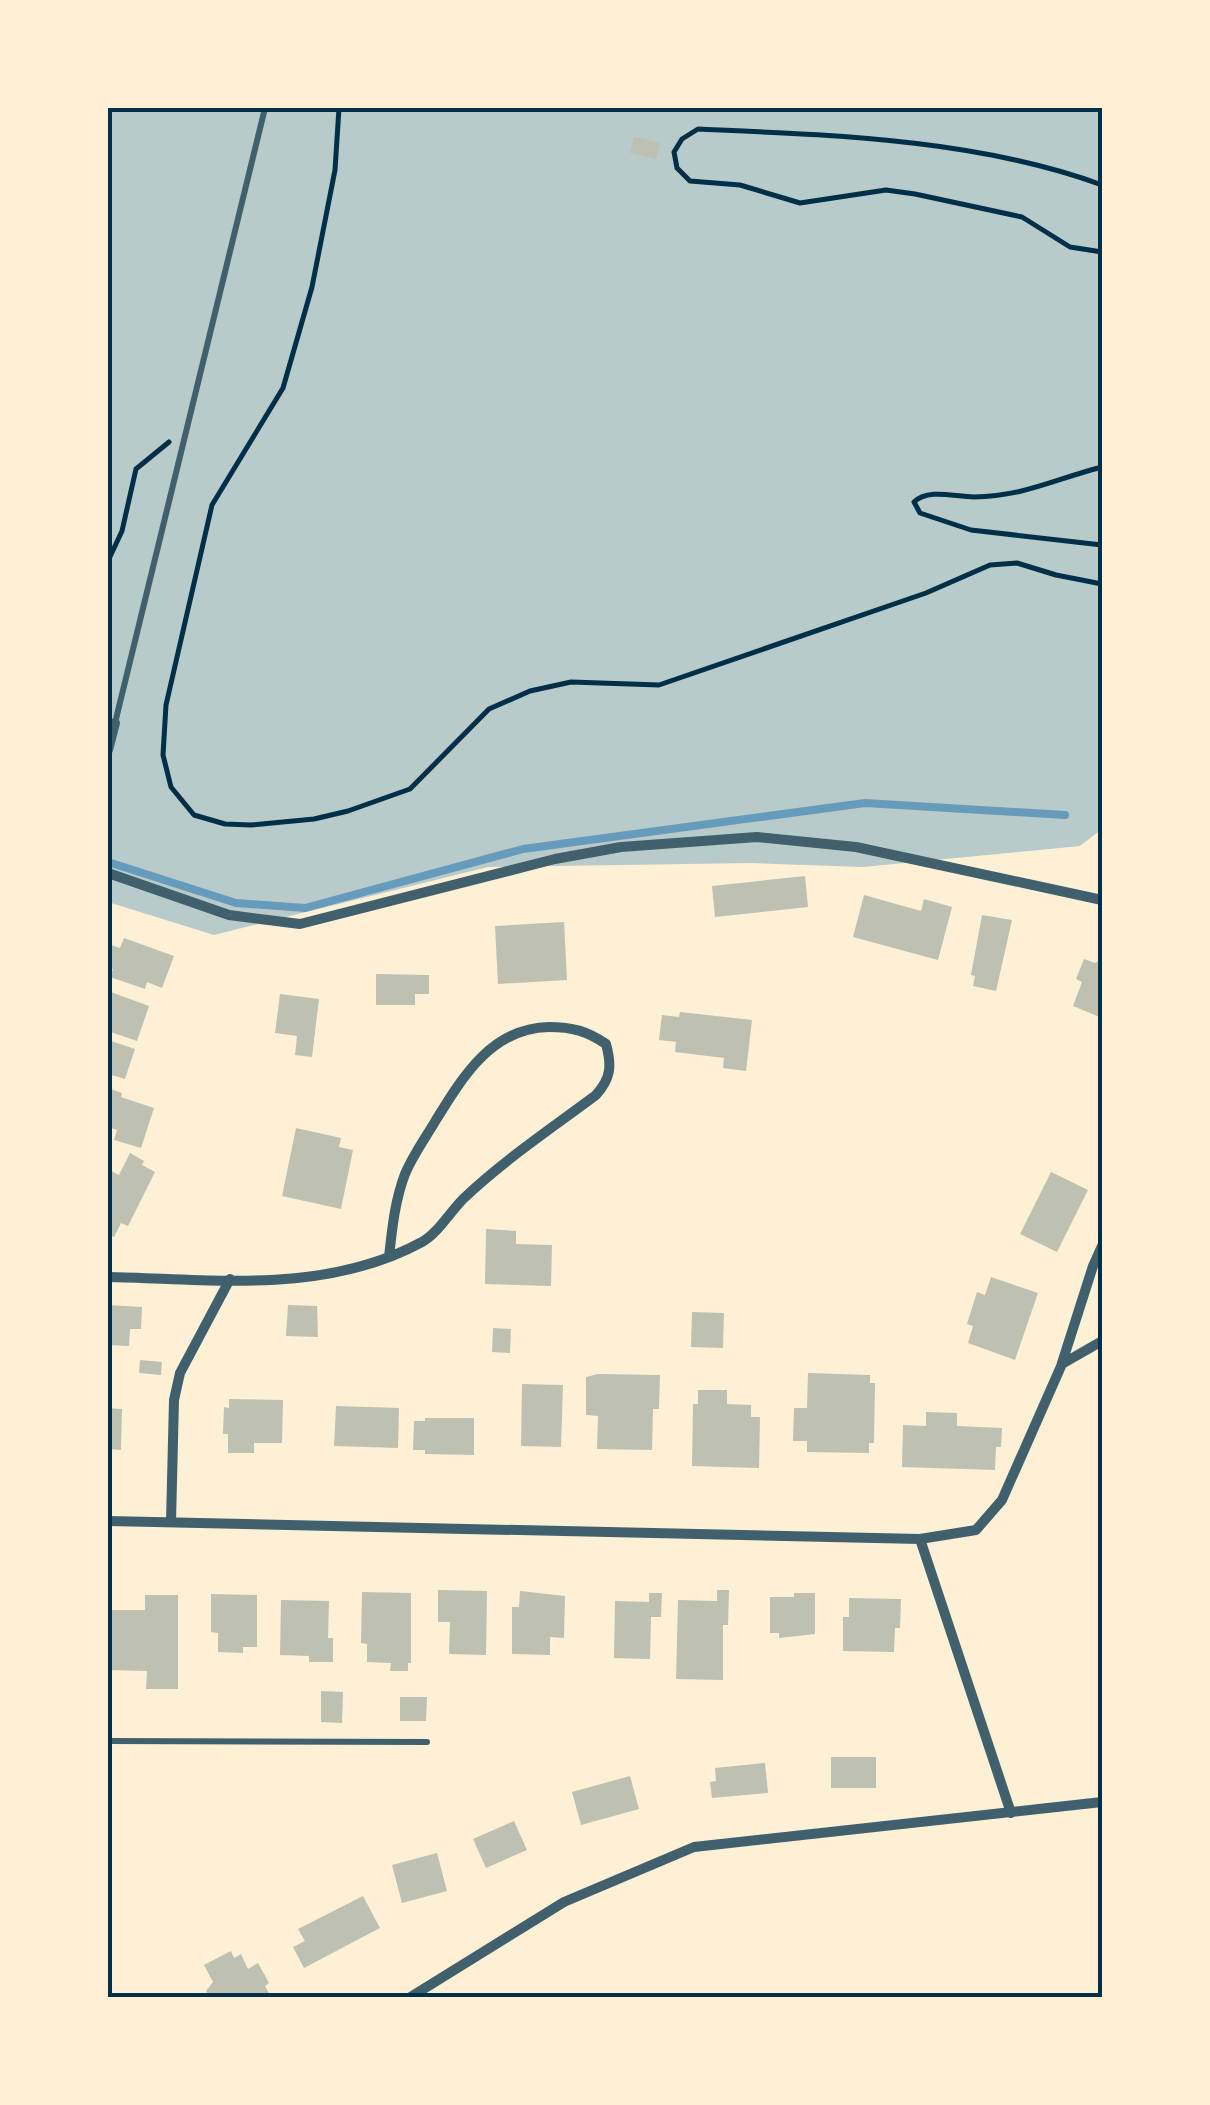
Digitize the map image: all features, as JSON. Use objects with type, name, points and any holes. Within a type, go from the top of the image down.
[{"type":"street","points":[[108,750],[115,723]]},
{"type":"street","points":[[108,873],[229,915],[300,924],[556,859],[622,847],[758,836],[856,847],[1102,900]]},
{"type":"street","points":[[108,1277],[291,1281],[348,1272],[389,1257],[426,1240],[464,1198],[596,1095],[608,1081],[611,1061],[606,1044],[586,1031],[532,1028],[512,1033],[493,1046],[473,1066],[406,1172],[394,1213],[389,1257]]},
{"type":"street","points":[[108,1522],[920,1540],[976,1530],[1002,1500],[1062,1364],[1102,1246]]},
{"type":"street","points":[[171,1522],[174,1400],[180,1374],[230,1279]]},
{"type":"street","points":[[1062,1364],[1102,1341]]},
{"type":"street","points":[[920,1540],[1012,1813]]},
{"type":"street","points":[[410,1998],[564,1902],[694,1847],[1102,1802]]},
{"type":"lane","points":[[115,723],[265,108]]},
{"type":"lane","points":[[108,1741],[427,1742]]},
{"type":"path","points":[[339,108],[335,170],[312,288],[283,388],[212,505],[166,705],[163,755],[172,787],[194,815],[251,826],[314,819],[348,810],[410,789],[488,709],[530,691],[571,682],[659,685],[926,594],[990,565],[1017,563],[1102,584]]},
{"type":"path","points":[[1102,186],[1064,171],[997,156],[824,135],[698,129],[682,139],[674,152],[677,168],[690,181],[740,185],[800,203],[886,190],[915,194],[1022,217],[1070,248],[1102,252]]},
{"type":"path","points":[[108,561],[122,530],[136,469],[187,428]]},
{"type":"path","points":[[1102,468],[1034,490],[970,497],[930,494],[914,502],[920,512],[972,530],[1102,545]]},
{"type":"shaded area","points":[[108,108],[1102,108],[1102,829],[1080,846],[863,867],[750,863],[488,867],[214,935],[108,902]]},
{"type":"building","points":[[634,137],[660,143],[656,159],[630,153]]},
{"type":"building","points":[[805,876],[808,907],[715,917],[712,886]]},
{"type":"building","points":[[864,895],[921,911],[924,899],[952,907],[938,960],[853,937]]},
{"type":"building","points":[[982,915],[1012,920],[996,991],[973,986],[975,976],[971,975]]},
{"type":"building","points":[[564,922],[567,980],[498,984],[495,926]]},
{"type":"building","points":[[124,938],[174,956],[162,988],[147,982],[145,989],[110,977],[113,969],[108,967],[108,944],[120,948]]},
{"type":"building","points":[[1084,959],[1095,963],[1102,959],[1102,1018],[1073,1006],[1082,982],[1076,979]]},
{"type":"building","points":[[376,974],[429,975],[429,994],[415,994],[415,1005],[376,1005]]},
{"type":"building","points":[[108,991],[149,1006],[137,1041],[108,1031]]},
{"type":"building","points":[[280,994],[319,999],[312,1057],[295,1055],[297,1036],[275,1033]]},
{"type":"building","points":[[680,1012],[752,1020],[746,1071],[723,1068],[724,1058],[675,1052],[676,1042],[659,1040],[662,1015],[679,1017]]},
{"type":"building","points":[[108,1040],[135,1049],[125,1079],[108,1074]]},
{"type":"building","points":[[108,1088],[122,1093],[121,1097],[154,1108],[141,1148],[114,1140],[117,1130],[108,1127]]},
{"type":"building","points":[[296,1128],[341,1138],[339,1147],[353,1150],[341,1209],[282,1196]]},
{"type":"building","points":[[130,1153],[155,1172],[128,1226],[121,1223],[114,1237],[108,1234],[108,1178],[111,1171],[119,1175]]},
{"type":"building","points":[[1051,1172],[1088,1190],[1057,1252],[1020,1234]]},
{"type":"building","points":[[486,1229],[516,1231],[516,1244],[552,1245],[551,1286],[485,1284]]},
{"type":"building","points":[[991,1277],[1038,1293],[1015,1360],[968,1343],[973,1326],[967,1324],[977,1292],[985,1295]]},
{"type":"building","points":[[108,1305],[142,1307],[141,1329],[130,1329],[129,1346],[108,1345]]},
{"type":"building","points":[[288,1305],[317,1306],[318,1337],[286,1336]]},
{"type":"building","points":[[692,1312],[724,1313],[723,1348],[691,1347]]},
{"type":"building","points":[[493,1328],[511,1329],[510,1353],[492,1352]]},
{"type":"building","points":[[140,1360],[162,1362],[161,1375],[139,1373]]},
{"type":"building","points":[[808,1373],[870,1375],[870,1383],[875,1383],[874,1443],[869,1443],[869,1453],[807,1452],[807,1441],[793,1441],[794,1408],[807,1408]]},
{"type":"building","points":[[660,1375],[659,1409],[653,1409],[652,1450],[597,1449],[598,1416],[586,1415],[586,1377]]},
{"type":"building","points":[[522,1384],[563,1385],[561,1447],[521,1446]]},
{"type":"building","points":[[698,1390],[727,1390],[727,1404],[751,1405],[751,1417],[760,1417],[759,1468],[692,1466],[693,1404],[698,1404]]},
{"type":"building","points":[[229,1399],[283,1400],[282,1443],[254,1443],[254,1453],[228,1453],[228,1434],[223,1434],[224,1407],[229,1408]]},
{"type":"building","points":[[336,1406],[399,1408],[398,1448],[334,1446]]},
{"type":"building","points":[[108,1408],[122,1409],[121,1450],[108,1449]]},
{"type":"building","points":[[926,1412],[957,1413],[957,1426],[1002,1428],[995,1470],[902,1467],[903,1425],[926,1426]]},
{"type":"building","points":[[474,1418],[474,1455],[425,1454],[425,1450],[413,1450],[414,1421]]},
{"type":"building","points":[[438,1590],[487,1591],[486,1655],[449,1654],[450,1622],[438,1622]]},
{"type":"building","points":[[717,1590],[729,1590],[728,1625],[723,1625],[723,1680],[676,1679],[678,1600],[717,1601]]},
{"type":"building","points":[[520,1591],[565,1596],[564,1638],[550,1637],[550,1655],[512,1654],[512,1607],[519,1607]]},
{"type":"building","points":[[362,1592],[411,1593],[408,1671],[390,1671],[391,1663],[367,1662],[367,1644],[361,1643]]},
{"type":"building","points":[[649,1593],[662,1593],[661,1617],[651,1617],[650,1659],[614,1658],[615,1601],[649,1602]]},
{"type":"building","points":[[794,1593],[815,1593],[815,1634],[779,1638],[779,1633],[770,1633],[770,1597],[794,1597]]},
{"type":"building","points":[[211,1594],[257,1595],[257,1647],[243,1647],[243,1653],[218,1652],[218,1633],[211,1632]]},
{"type":"building","points":[[145,1595],[178,1595],[178,1689],[146,1689],[147,1671],[108,1670],[108,1610],[145,1610]]},
{"type":"building","points":[[849,1598],[901,1599],[894,1652],[843,1651],[843,1617],[849,1617]]},
{"type":"building","points":[[281,1600],[329,1601],[328,1638],[333,1638],[333,1662],[309,1662],[309,1656],[280,1655]]},
{"type":"building","points":[[321,1691],[343,1692],[342,1723],[321,1722]]},
{"type":"building","points":[[400,1697],[427,1697],[426,1721],[400,1721]]},
{"type":"building","points":[[831,1757],[876,1757],[876,1788],[831,1788]]},
{"type":"building","points":[[765,1763],[768,1793],[712,1798],[710,1782],[716,1781],[715,1768]]},
{"type":"building","points":[[630,1776],[639,1809],[581,1825],[572,1792]]},
{"type":"building","points":[[514,1821],[527,1850],[486,1868],[473,1839]]},
{"type":"building","points":[[437,1853],[447,1891],[402,1903],[392,1865]]},
{"type":"building","points":[[363,1896],[380,1928],[304,1968],[293,1947],[305,1941],[298,1929]]},
{"type":"building","points":[[231,1951],[234,1958],[241,1954],[248,1969],[258,1963],[269,1983],[265,1986],[270,1995],[209,1998],[206,1991],[213,1982],[204,1965]]},
{"type":"waterway","points":[[108,862],[236,903],[305,908],[523,849],[865,803],[1065,815]]}]
